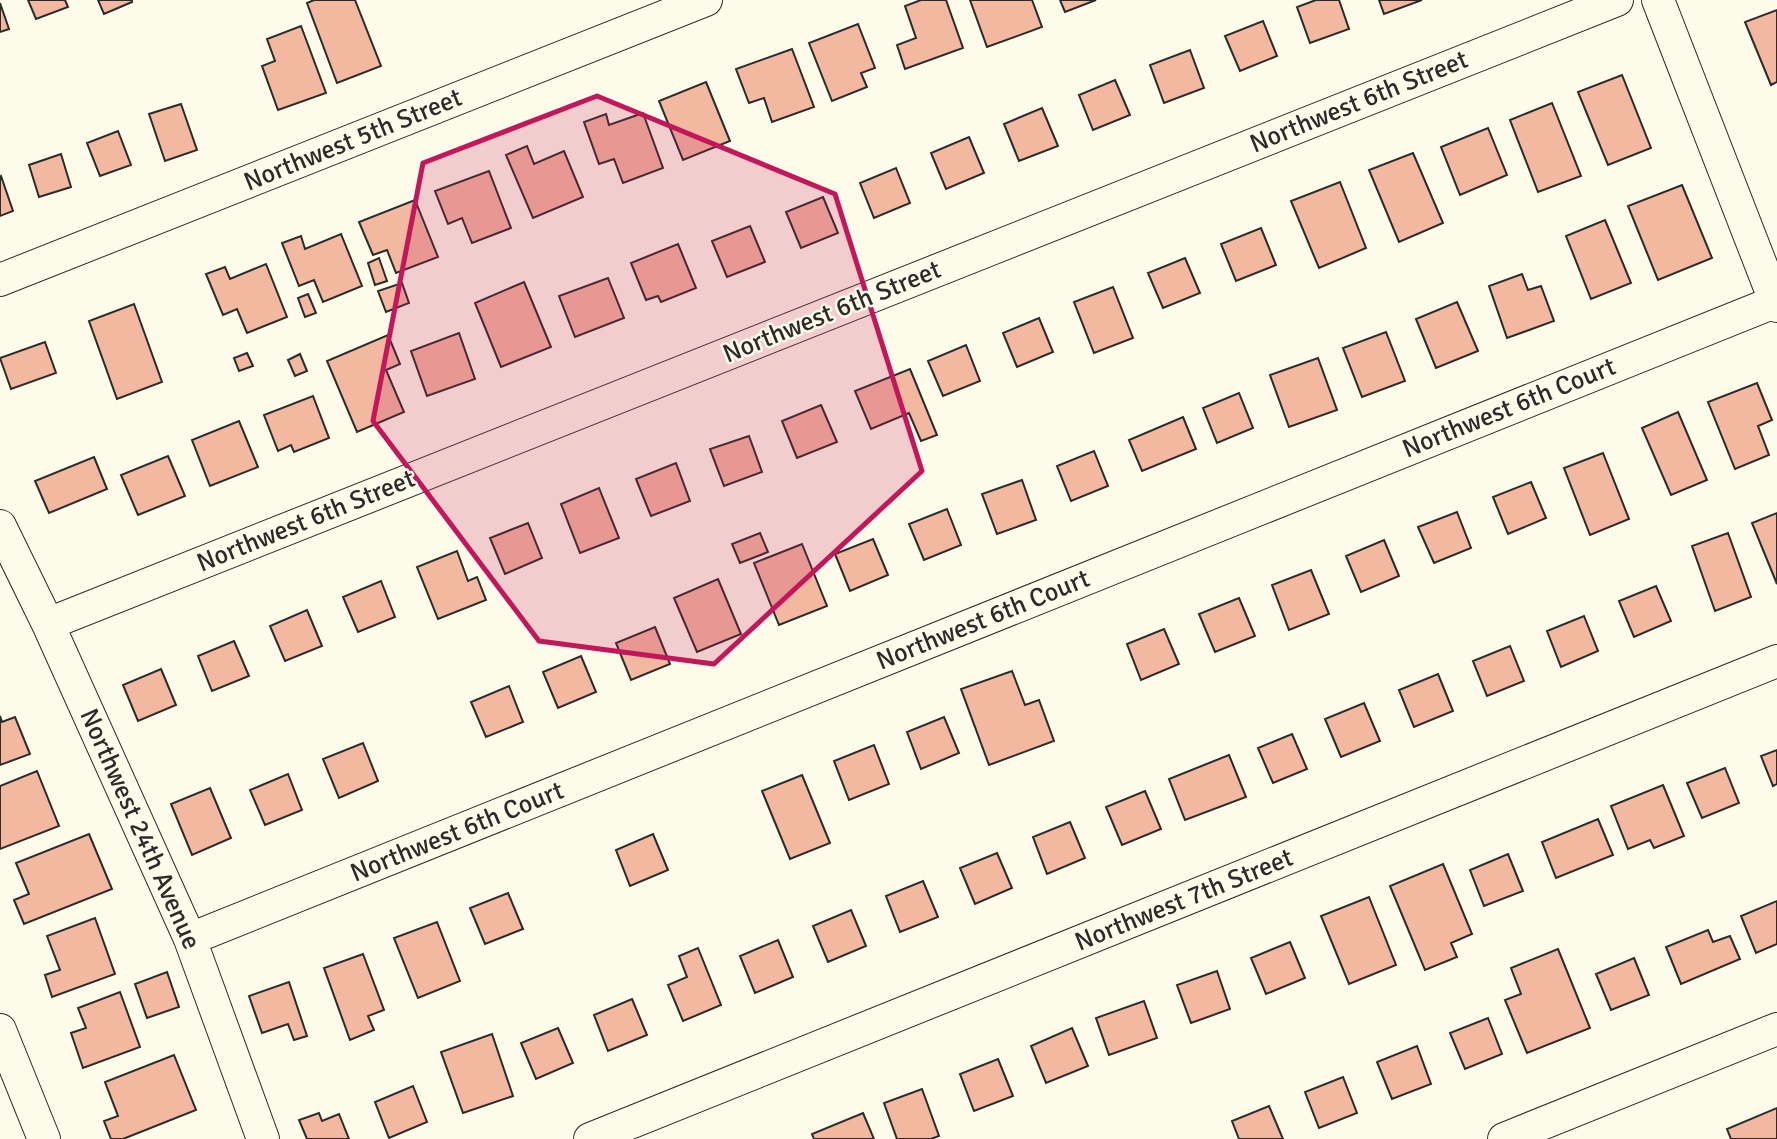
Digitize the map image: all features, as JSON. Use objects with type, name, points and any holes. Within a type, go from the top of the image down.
[{"type":"street","name":"Northwest 5th Street","points":[[0,280],[706,0]]},
{"type":"street","name":"Northwest 6th Street","points":[[48,624],[1616,0]]},
{"type":"street","points":[[1658,0],[1776,303]]},
{"type":"street","name":"Northwest 6th Court","points":[[190,939],[1776,303]]},
{"type":"street","name":"Northwest 24th Avenue","points":[[0,526],[48,624],[190,939],[263,1139]]},
{"type":"street","name":"Northwest 7th Street","points":[[590,1139],[1777,662]]},
{"type":"street","points":[[1504,1139],[1777,1029]]},
{"type":"street","points":[[0,1030],[44,1139]]},
{"type":"highlighted area","points":[[597,96],[835,194],[922,471],[714,664],[539,641],[373,421],[423,163]]},
{"type":"building","points":[[28,0],[65,0],[68,7],[36,19]]},
{"type":"building","points":[[98,0],[132,0],[132,2],[104,14]]},
{"type":"building","points":[[314,0],[355,0],[381,66],[337,83],[307,3]]},
{"type":"building","points":[[921,0],[946,0],[963,48],[905,69],[897,45],[916,38],[905,6]]},
{"type":"building","points":[[970,0],[1032,0],[1042,27],[987,47]]},
{"type":"building","points":[[1060,0],[1096,0],[1065,12]]},
{"type":"building","points":[[1316,0],[1339,0],[1349,29],[1310,43],[1297,7]]},
{"type":"building","points":[[1379,0],[1422,0],[1384,14]]},
{"type":"building","points":[[0,3],[9,29],[0,32]]},
{"type":"building","points":[[1777,10],[1777,82],[1771,85],[1745,22]]},
{"type":"building","points":[[1263,21],[1277,56],[1240,71],[1225,36]]},
{"type":"building","points":[[858,24],[875,68],[861,73],[867,87],[832,101],[809,43]]},
{"type":"building","points":[[301,26],[326,93],[278,110],[262,66],[275,61],[267,39]]},
{"type":"building","points":[[792,49],[814,107],[772,122],[764,98],[749,103],[736,69]]},
{"type":"building","points":[[1190,50],[1204,88],[1164,103],[1150,65]]},
{"type":"building","points":[[1622,75],[1651,148],[1608,165],[1578,92]]},
{"type":"building","points":[[1115,80],[1130,115],[1093,130],[1079,95]]},
{"type":"building","points":[[706,82],[730,141],[683,160],[659,101]]},
{"type":"building","points":[[1552,103],[1581,176],[1538,192],[1510,120]]},
{"type":"building","points":[[181,104],[197,150],[165,161],[149,114]]},
{"type":"building","points":[[1042,108],[1058,146],[1019,161],[1004,124]]},
{"type":"building","points":[[643,113],[663,168],[623,183],[614,159],[599,164],[584,122],[606,114],[609,125]]},
{"type":"building","points":[[1488,128],[1507,175],[1460,195],[1441,147]]},
{"type":"building","points":[[118,131],[131,165],[100,176],[87,143]]},
{"type":"building","points":[[969,137],[984,173],[946,189],[931,153]]},
{"type":"building","points":[[527,146],[534,164],[564,151],[583,197],[533,218],[506,155]]},
{"type":"building","points":[[1413,153],[1443,223],[1399,242],[1369,170]]},
{"type":"building","points":[[61,154],[71,187],[39,197],[29,165]]},
{"type":"building","points":[[896,168],[910,203],[874,218],[860,183]]},
{"type":"building","points":[[489,171],[511,228],[472,243],[462,218],[448,224],[435,191]]},
{"type":"building","points":[[0,177],[13,211],[0,216]]},
{"type":"building","points":[[1340,182],[1366,248],[1319,268],[1291,201]]},
{"type":"building","points":[[1682,185],[1712,258],[1658,280],[1628,206]]},
{"type":"building","points":[[823,197],[838,233],[801,248],[786,212]]},
{"type":"building","points":[[415,200],[438,257],[396,273],[387,250],[373,255],[359,222]]},
{"type":"building","points":[[1605,220],[1631,283],[1591,299],[1566,236]]},
{"type":"building","points":[[750,226],[765,262],[727,277],[712,241]]},
{"type":"building","points":[[1261,228],[1276,265],[1236,281],[1221,244]]},
{"type":"building","points":[[341,234],[362,286],[323,302],[314,280],[299,286],[282,243],[301,236],[305,249]]},
{"type":"building","points":[[678,244],[696,288],[661,302],[658,296],[646,300],[631,263]]},
{"type":"building","points":[[379,258],[387,281],[375,285],[368,263]]},
{"type":"building","points":[[1185,258],[1200,293],[1163,308],[1148,273]]},
{"type":"building","points":[[266,264],[287,317],[247,333],[237,309],[223,315],[206,274],[225,267],[230,279]]},
{"type":"building","points":[[1522,274],[1528,290],[1541,286],[1554,321],[1507,338],[1489,286]]},
{"type":"building","points":[[608,278],[624,318],[575,337],[559,296]]},
{"type":"building","points":[[524,282],[551,347],[501,367],[475,303]]},
{"type":"building","points":[[402,283],[409,303],[386,312],[378,291]]},
{"type":"building","points":[[1113,287],[1133,338],[1094,353],[1074,302]]},
{"type":"building","points":[[308,294],[316,313],[305,317],[298,298]]},
{"type":"building","points":[[1457,302],[1478,351],[1436,368],[1416,319]]},
{"type":"building","points":[[134,304],[162,382],[117,399],[89,321]]},
{"type":"building","points":[[1039,318],[1053,352],[1017,367],[1003,333]]},
{"type":"building","points":[[1386,332],[1405,381],[1362,397],[1343,348]]},
{"type":"building","points":[[459,333],[475,379],[427,396],[411,351]]},
{"type":"building","points":[[388,335],[400,364],[386,370],[404,412],[357,432],[327,361]]},
{"type":"building","points":[[45,342],[56,373],[11,389],[0,358]]},
{"type":"building","points":[[966,345],[980,381],[943,396],[928,361]]},
{"type":"building","points":[[247,353],[253,366],[239,371],[234,358]]},
{"type":"building","points":[[300,354],[307,371],[295,376],[288,360]]},
{"type":"building","points":[[1318,358],[1337,410],[1289,427],[1270,375]]},
{"type":"building","points":[[910,369],[937,435],[921,441],[909,413],[871,429],[855,391]]},
{"type":"building","points":[[1757,383],[1772,420],[1758,426],[1769,455],[1735,469],[1708,402]]},
{"type":"building","points":[[1239,393],[1253,428],[1217,443],[1203,408]]},
{"type":"building","points":[[313,396],[329,438],[294,452],[291,445],[278,451],[264,415]]},
{"type":"building","points":[[821,405],[837,442],[797,458],[782,421]]},
{"type":"building","points":[[1678,412],[1707,480],[1671,495],[1642,428]]},
{"type":"building","points":[[1183,417],[1196,449],[1142,471],[1129,440]]},
{"type":"building","points":[[239,421],[258,467],[210,486],[192,440]]},
{"type":"building","points":[[749,436],[762,472],[724,486],[710,449]]},
{"type":"building","points":[[1094,451],[1108,486],[1071,501],[1057,466]]},
{"type":"building","points":[[1603,453],[1629,519],[1590,535],[1564,468]]},
{"type":"building","points":[[168,456],[185,496],[138,515],[121,475]]},
{"type":"building","points":[[94,457],[107,489],[49,513],[35,481]]},
{"type":"building","points":[[676,463],[690,501],[651,516],[636,479]]},
{"type":"building","points":[[1022,480],[1036,520],[997,534],[982,494]]},
{"type":"building","points":[[1531,482],[1546,518],[1508,534],[1493,497]]},
{"type":"building","points":[[599,488],[619,538],[580,553],[561,504]]},
{"type":"building","points":[[947,509],[961,545],[924,560],[909,524]]},
{"type":"building","points":[[1457,512],[1471,548],[1434,563],[1418,527]]},
{"type":"building","points":[[1777,513],[1777,584],[1752,523]]},
{"type":"building","points":[[528,523],[542,558],[505,574],[490,538]]},
{"type":"building","points":[[760,533],[768,552],[740,563],[732,544]]},
{"type":"building","points":[[1728,533],[1751,597],[1715,611],[1692,546]]},
{"type":"building","points":[[873,539],[888,575],[850,591],[835,554]]},
{"type":"building","points":[[1384,540],[1399,576],[1361,592],[1346,556]]},
{"type":"building","points":[[802,544],[827,606],[779,625],[754,563]]},
{"type":"building","points":[[457,551],[468,581],[477,577],[486,600],[438,619],[417,567]]},
{"type":"building","points":[[1311,570],[1329,614],[1289,630],[1272,585]]},
{"type":"building","points":[[718,579],[741,634],[697,652],[674,598]]},
{"type":"building","points":[[381,581],[395,617],[358,632],[343,597]]},
{"type":"building","points":[[1656,586],[1671,621],[1634,637],[1619,601]]},
{"type":"building","points":[[1239,598],[1255,636],[1215,652],[1199,614]]},
{"type":"building","points":[[307,610],[322,646],[285,661],[270,626]]},
{"type":"building","points":[[1584,616],[1598,651],[1561,667],[1547,631]]},
{"type":"building","points":[[655,627],[670,664],[631,680],[616,643]]},
{"type":"building","points":[[1164,629],[1179,664],[1141,680],[1127,644]]},
{"type":"building","points":[[234,641],[249,676],[212,691],[198,656]]},
{"type":"building","points":[[1510,646],[1524,681],[1487,696],[1473,661]]},
{"type":"building","points":[[581,656],[596,692],[558,708],[543,672]]},
{"type":"building","points":[[161,669],[176,705],[138,721],[123,685]]},
{"type":"building","points":[[1012,671],[1025,705],[1039,700],[1054,741],[989,765],[961,689]]},
{"type":"building","points":[[1438,674],[1453,711],[1414,727],[1399,690]]},
{"type":"building","points":[[509,686],[523,722],[486,737],[471,702]]},
{"type":"building","points":[[1364,703],[1380,741],[1341,757],[1325,719]]},
{"type":"building","points":[[0,716],[2,722],[15,717],[30,754],[0,765]]},
{"type":"building","points":[[944,717],[959,753],[921,769],[907,732]]},
{"type":"building","points":[[1292,734],[1307,769],[1273,783],[1258,748]]},
{"type":"building","points":[[363,743],[378,781],[339,798],[323,759]]},
{"type":"building","points":[[874,745],[889,784],[849,800],[834,761]]},
{"type":"building","points":[[1777,750],[1777,784],[1773,786],[1761,756]]},
{"type":"building","points":[[1229,755],[1246,797],[1185,820],[1169,779]]},
{"type":"building","points":[[1725,768],[1739,803],[1702,818],[1687,783]]},
{"type":"building","points":[[37,771],[59,826],[0,849],[0,786]]},
{"type":"building","points":[[288,774],[302,810],[265,825],[250,790]]},
{"type":"building","points":[[802,775],[830,843],[790,859],[762,791]]},
{"type":"building","points":[[1663,785],[1684,836],[1654,848],[1650,840],[1628,849],[1611,806]]},
{"type":"building","points":[[210,788],[231,838],[192,855],[171,804]]},
{"type":"building","points":[[1145,791],[1161,829],[1122,845],[1106,807]]},
{"type":"building","points":[[1598,819],[1613,855],[1556,878],[1542,842]]},
{"type":"building","points":[[1070,822],[1085,858],[1047,874],[1033,837]]},
{"type":"building","points":[[89,834],[112,889],[24,924],[14,900],[29,894],[16,863]]},
{"type":"building","points":[[653,834],[668,870],[630,886],[616,850]]},
{"type":"building","points":[[997,853],[1012,888],[975,904],[960,868]]},
{"type":"building","points":[[1508,854],[1523,891],[1484,906],[1470,870]]},
{"type":"building","points":[[1443,864],[1472,934],[1451,943],[1457,957],[1425,970],[1390,886]]},
{"type":"building","points":[[923,881],[938,917],[900,932],[886,896]]},
{"type":"building","points":[[508,893],[523,929],[485,944],[470,908]]},
{"type":"building","points":[[1369,897],[1396,965],[1349,984],[1321,916]]},
{"type":"building","points":[[1777,901],[1777,944],[1756,953],[1741,916]]},
{"type":"building","points":[[851,910],[866,946],[828,962],[813,926]]},
{"type":"building","points":[[95,918],[115,974],[52,997],[45,975],[60,970],[47,936]]},
{"type":"building","points":[[437,922],[460,981],[418,998],[394,938]]},
{"type":"building","points":[[1708,930],[1713,942],[1730,936],[1740,959],[1681,984],[1666,947]]},
{"type":"building","points":[[778,940],[793,977],[755,993],[740,956]]},
{"type":"building","points":[[1290,942],[1305,978],[1266,994],[1251,958]]},
{"type":"building","points":[[698,948],[721,1005],[683,1021],[668,985],[687,977],[679,956]]},
{"type":"building","points":[[1558,949],[1590,1028],[1527,1053],[1505,1000],[1521,994],[1511,968]]},
{"type":"building","points":[[363,954],[384,1010],[368,1016],[374,1030],[350,1040],[324,968]]},
{"type":"building","points":[[1634,958],[1649,995],[1611,1010],[1596,974]]},
{"type":"building","points":[[1217,971],[1230,1009],[1191,1023],[1177,985]]},
{"type":"building","points":[[167,972],[179,1007],[147,1018],[135,984]]},
{"type":"building","points":[[289,982],[307,1036],[294,1040],[288,1024],[262,1033],[249,996]]},
{"type":"building","points":[[120,992],[140,1047],[83,1068],[71,1033],[86,1028],[78,1008]]},
{"type":"building","points":[[632,999],[647,1035],[608,1051],[594,1015]]},
{"type":"building","points":[[1144,1001],[1157,1038],[1109,1055],[1096,1018]]},
{"type":"building","points":[[1488,1018],[1502,1054],[1465,1069],[1450,1033]]},
{"type":"building","points":[[558,1028],[573,1063],[536,1079],[521,1043]]},
{"type":"building","points":[[1072,1028],[1088,1066],[1046,1083],[1031,1046]]},
{"type":"building","points":[[492,1034],[513,1096],[463,1113],[441,1052]]},
{"type":"building","points":[[1417,1046],[1431,1084],[1392,1099],[1377,1062]]},
{"type":"building","points":[[174,1055],[196,1110],[123,1139],[111,1139],[104,1121],[118,1116],[105,1082]]},
{"type":"building","points":[[998,1059],[1013,1096],[974,1111],[960,1074]]},
{"type":"building","points":[[1343,1077],[1357,1113],[1319,1128],[1305,1092]]},
{"type":"building","points":[[413,1086],[427,1122],[389,1138],[375,1102]]},
{"type":"building","points":[[922,1089],[939,1136],[931,1139],[897,1139],[884,1103]]},
{"type":"building","points":[[1269,1106],[1283,1139],[1239,1139],[1232,1121]]},
{"type":"building","points":[[1777,1108],[1777,1139],[1731,1139],[1727,1129]]},
{"type":"building","points":[[319,1113],[322,1121],[339,1114],[349,1139],[307,1139],[299,1120]]},
{"type":"building","points":[[863,1113],[874,1139],[814,1139],[812,1134]]}]
